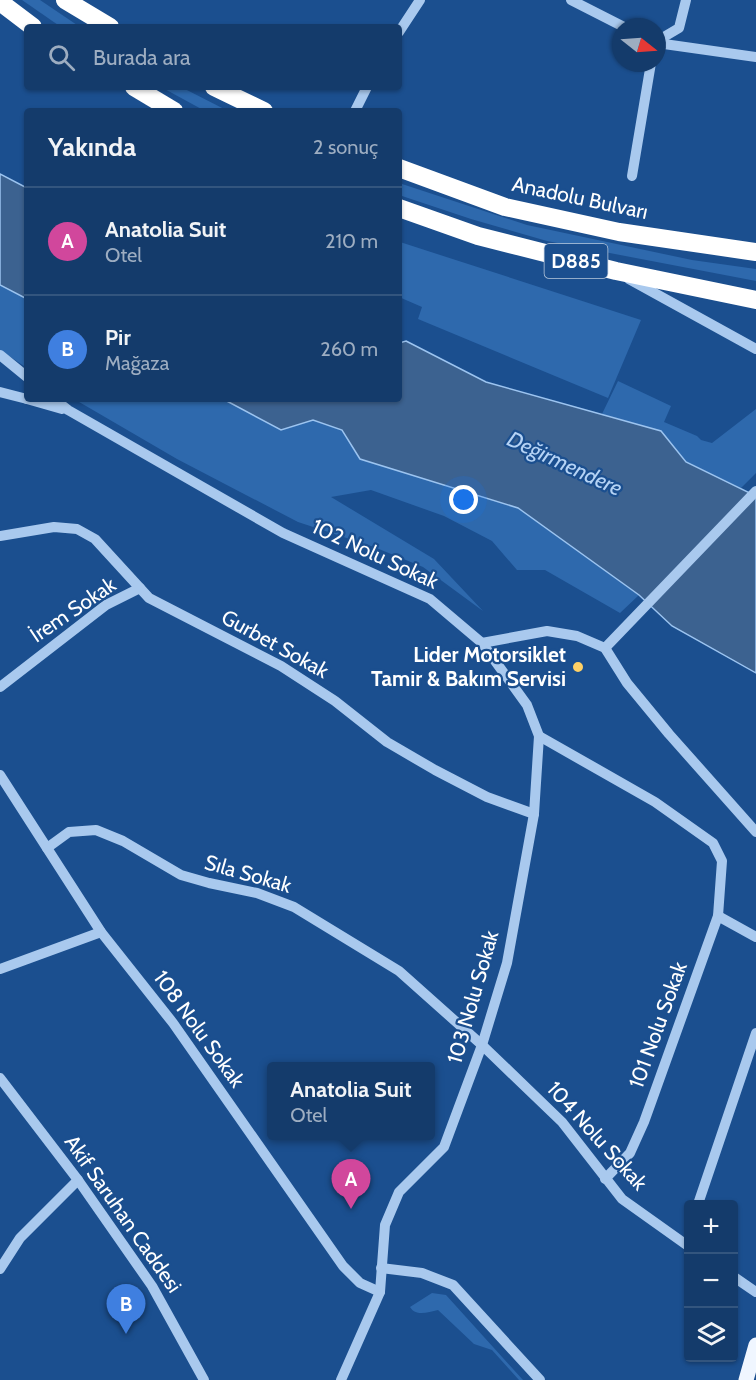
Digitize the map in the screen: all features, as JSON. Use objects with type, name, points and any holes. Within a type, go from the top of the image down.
[{"type":"highway","points":[[67,1],[105,24]]},
{"type":"highway","points":[[0,2],[29,24]]},
{"type":"highway","points":[[139,90],[169,108]]},
{"type":"highway","points":[[220,90],[258,108]]},
{"type":"highway","name":"Anadolu Bulvarı","points":[[402,169],[505,207],[620,232],[756,252]]},
{"type":"highway","name":"D885","points":[[402,209],[478,236],[616,272],[756,300]]},
{"type":"main road","points":[[746,1380],[756,1345]]},
{"type":"street","points":[[402,27],[420,0]]},
{"type":"street","points":[[572,0],[612,21]]},
{"type":"street","points":[[666,36],[679,28],[686,0]]},
{"type":"street","points":[[666,43],[756,57]]},
{"type":"street","points":[[632,176],[649,72]]},
{"type":"street","points":[[356,108],[366,90]]},
{"type":"street","points":[[616,272],[756,349]]},
{"type":"street","points":[[0,355],[24,375]]},
{"type":"street","points":[[0,392],[24,398]]},
{"type":"street","points":[[38,402],[68,410]]},
{"type":"street","name":"102 Nolu Sokak","points":[[58,402],[283,533],[430,599],[482,643]]},
{"type":"street","points":[[605,648],[756,491]]},
{"type":"street","name":"Gurbet Sokak","points":[[0,536],[54,527],[77,529],[95,539],[149,598],[281,666],[336,701],[387,741],[435,771],[487,797],[534,814]]},
{"type":"street","name":"İrem Sokak","points":[[0,687],[106,605],[140,588]]},
{"type":"street","points":[[482,643],[547,631],[577,636],[605,648],[627,683],[669,734],[756,831]]},
{"type":"street","name":"103 Nolu Sokak","points":[[341,1380],[380,1292],[385,1225],[399,1192],[444,1147],[482,1045],[507,963],[534,814],[539,736],[527,705],[482,643]]},
{"type":"street","points":[[539,736],[655,802],[713,843],[722,861],[718,916],[756,937]]},
{"type":"street","name":"108 Nolu Sokak","points":[[0,775],[101,932],[173,1023],[343,1266],[360,1283],[380,1292]]},
{"type":"street","name":"Sıla Sokak","points":[[47,848],[69,832],[96,830],[123,841],[181,875],[257,893],[294,907],[399,971],[482,1045]]},
{"type":"street","name":"101 Nolu Sokak","points":[[605,1179],[630,1153],[644,1122],[718,916]]},
{"type":"street","points":[[0,969],[101,932]]},
{"type":"street","points":[[699,1200],[756,1033]]},
{"type":"street","name":"104 Nolu Sokak","points":[[482,1045],[562,1122],[622,1199],[684,1243]]},
{"type":"street","name":"Akif Saruhan Caddesi","points":[[0,1078],[78,1180],[152,1286],[204,1380]]},
{"type":"street","points":[[0,1269],[20,1238],[78,1180]]},
{"type":"street","points":[[381,1268],[422,1273],[453,1285],[540,1380]]},
{"type":"street","points":[[738,1280],[756,1292]]},
{"type":"shaded area","points":[[22,0],[40,0],[76,24],[57,24]]},
{"type":"shaded area","points":[[166,90],[187,90],[222,108],[200,108]]},
{"type":"shaded area","points":[[402,184],[527,225],[692,260],[756,269],[756,281],[547,241],[402,196]]},
{"type":"shaded area","points":[[402,243],[641,320],[608,398],[418,319],[422,307],[402,298]]},
{"type":"shaded area","points":[[0,285],[24,297],[24,366],[0,350]]},
{"type":"shaded area","points":[[618,381],[671,406],[664,422],[712,443],[756,409],[756,473],[741,488],[686,462],[661,431],[602,414]]},
{"type":"shaded area","points":[[79,402],[229,402],[281,430],[313,420],[342,430],[360,459],[518,508],[639,595],[620,613],[545,570],[517,570],[492,541],[444,516],[371,490],[331,497],[434,559],[483,611],[423,567],[374,547],[298,522],[177,459]]},
{"type":"shaded area","points":[[432,1293],[446,1295],[523,1380],[519,1380],[492,1350],[474,1344],[438,1310],[419,1313],[410,1307]]},
{"type":"water","points":[[0,174],[24,186],[24,297],[0,285]]},
{"type":"water","name":"Değirmendere","points":[[406,341],[486,382],[661,431],[686,462],[756,496],[756,673],[672,626],[639,595],[518,508],[360,459],[342,430],[313,420],[281,430],[229,402],[402,402],[402,342]]},
{"type":"place","name":"Lider Motorsiklet Tamir & Bakım Servisi","points":[[578,667]]},
{"type":"place","name":"Anatolia Suit","points":[[351,1209]]},
{"type":"place","name":"Pir","points":[[126,1334]]}]
